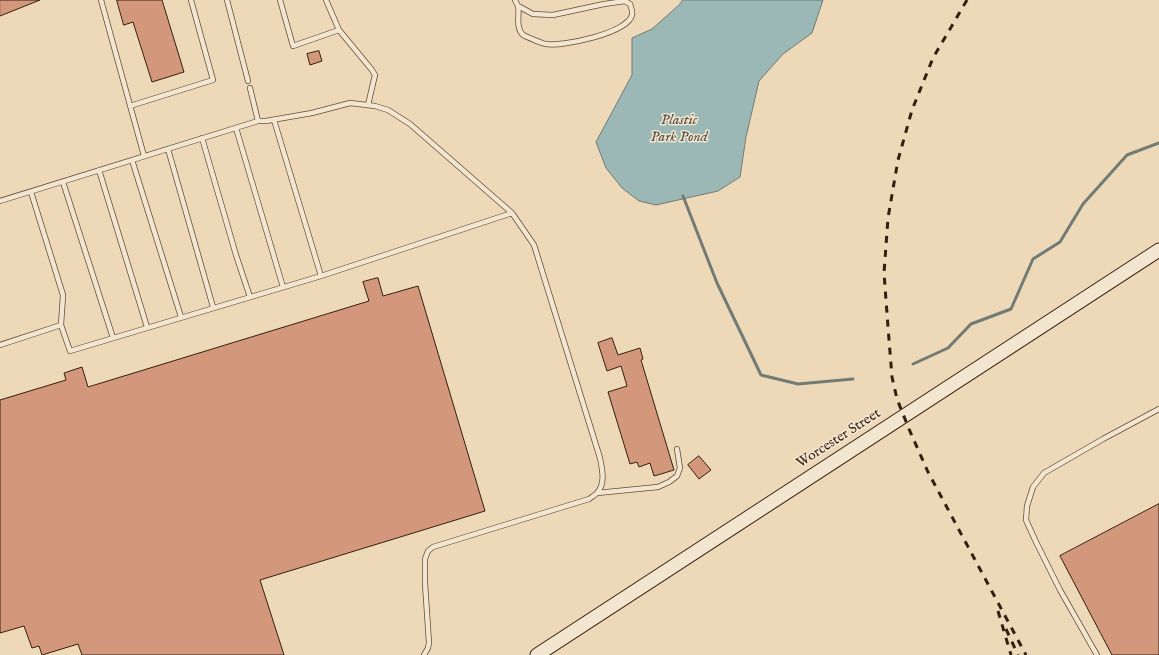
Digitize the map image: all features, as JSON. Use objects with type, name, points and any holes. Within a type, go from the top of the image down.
[{"type":"main road","name":"Worcester Street","points":[[537,655],[1159,250]]},
{"type":"lane","points":[[101,0],[144,156]]},
{"type":"lane","points":[[130,106],[213,80],[191,0]]},
{"type":"lane","points":[[227,0],[248,81]]},
{"type":"lane","points":[[280,0],[293,46],[339,30]]},
{"type":"lane","points":[[326,0],[339,30],[376,75],[368,105]]},
{"type":"lane","points":[[515,0],[518,6],[519,28],[523,35],[545,44],[570,43],[613,32],[626,24],[632,16],[630,4],[625,1],[553,15],[533,14],[518,6]]},
{"type":"lane","points":[[250,88],[258,121]]},
{"type":"lane","points":[[0,201],[258,121],[274,120],[312,113],[350,103],[375,106],[388,110],[410,124],[512,212],[534,245],[600,458],[603,472],[601,487],[597,493],[589,499],[433,547],[428,551],[425,559],[425,571],[429,643],[424,655]]},
{"type":"lane","points":[[274,120],[321,276]]},
{"type":"lane","points":[[236,128],[283,287]]},
{"type":"lane","points":[[202,138],[236,255],[250,297]]},
{"type":"lane","points":[[168,149],[213,307]]},
{"type":"lane","points":[[132,160],[181,317]]},
{"type":"lane","points":[[99,170],[147,327]]},
{"type":"lane","points":[[62,182],[113,338]]},
{"type":"lane","points":[[31,192],[63,294],[61,325],[70,351],[213,307],[321,276],[512,212]]},
{"type":"lane","points":[[0,345],[61,325]]},
{"type":"lane","points":[[1096,655],[1060,590],[1036,542],[1026,520],[1027,506],[1033,487],[1044,473],[1159,409]]},
{"type":"lane","points":[[597,493],[658,487],[669,482],[677,476],[680,468],[677,449]]},
{"type":"water","name":"Plastic Park Pond","points":[[683,0],[823,0],[812,33],[783,54],[759,81],[746,137],[740,177],[718,191],[656,205],[639,201],[622,188],[606,168],[596,142],[632,75],[632,38],[652,29]]},
{"type":"building","points":[[0,0],[40,0],[0,16]]},
{"type":"building","points":[[117,0],[162,0],[184,72],[152,82],[133,22],[124,25]]},
{"type":"building","points":[[319,51],[322,61],[310,65],[307,54]]},
{"type":"building","points":[[378,278],[383,296],[418,286],[485,511],[260,580],[284,655],[82,655],[78,644],[42,655],[39,646],[32,648],[24,626],[0,633],[0,400],[66,380],[64,373],[82,367],[88,387],[369,301],[363,282]]},
{"type":"building","points":[[612,338],[618,355],[640,348],[643,359],[641,360],[674,470],[654,476],[650,463],[639,467],[637,462],[630,464],[608,392],[627,386],[621,366],[607,371],[598,343]]},
{"type":"building","points":[[699,456],[711,470],[699,479],[688,465]]},
{"type":"building","points":[[1159,504],[1159,655],[1112,655],[1060,556]]},
{"type":"waterway","points":[[913,364],[948,348],[971,324],[1011,309],[1033,259],[1060,242],[1083,204],[1127,155],[1159,143]]},
{"type":"waterway","points":[[683,196],[717,283],[761,375],[798,384],[853,379]]},
{"type":"railway","points":[[967,0],[933,58],[912,110],[898,160],[888,218],[884,273],[892,377],[897,399],[928,472],[1026,655]]},
{"type":"railway","points":[[998,611],[1011,655]]},
{"type":"railway","points":[[1006,629],[1018,655]]}]
